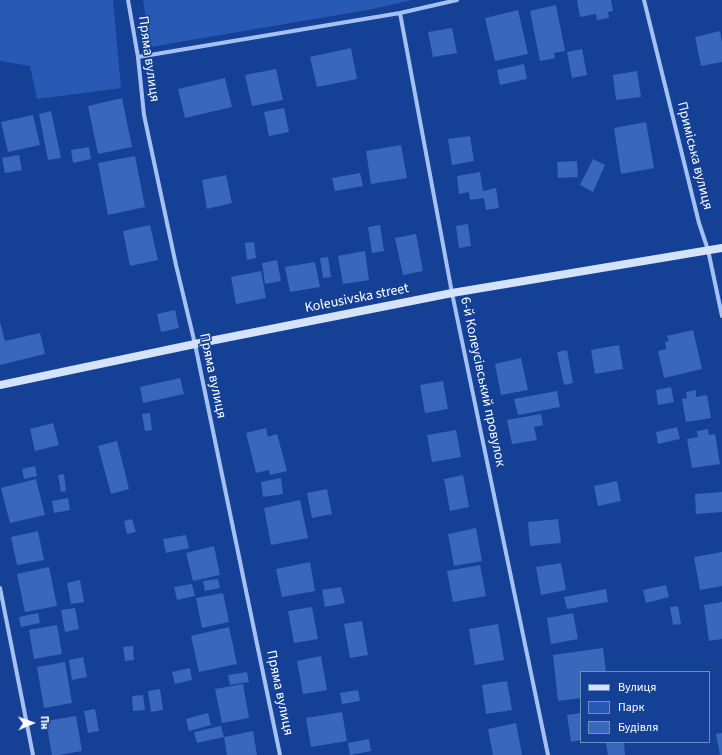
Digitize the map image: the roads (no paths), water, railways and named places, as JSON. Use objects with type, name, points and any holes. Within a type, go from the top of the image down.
[{"type":"street","name":"Пряма вулиця","points":[[128,0],[138,57],[144,115],[176,265],[195,344],[280,755]]},
{"type":"street","points":[[138,57],[400,13],[457,0]]},
{"type":"street","name":"Приміська вулиця","points":[[644,0],[699,223],[708,250],[722,316]]},
{"type":"street","name":"6-й Колеусівський провулок","points":[[400,13],[452,293],[548,755]]},
{"type":"street","name":"Koleusivska street","points":[[0,385],[195,344],[452,293],[722,248]]},
{"type":"street","points":[[0,588],[33,755]]}]
